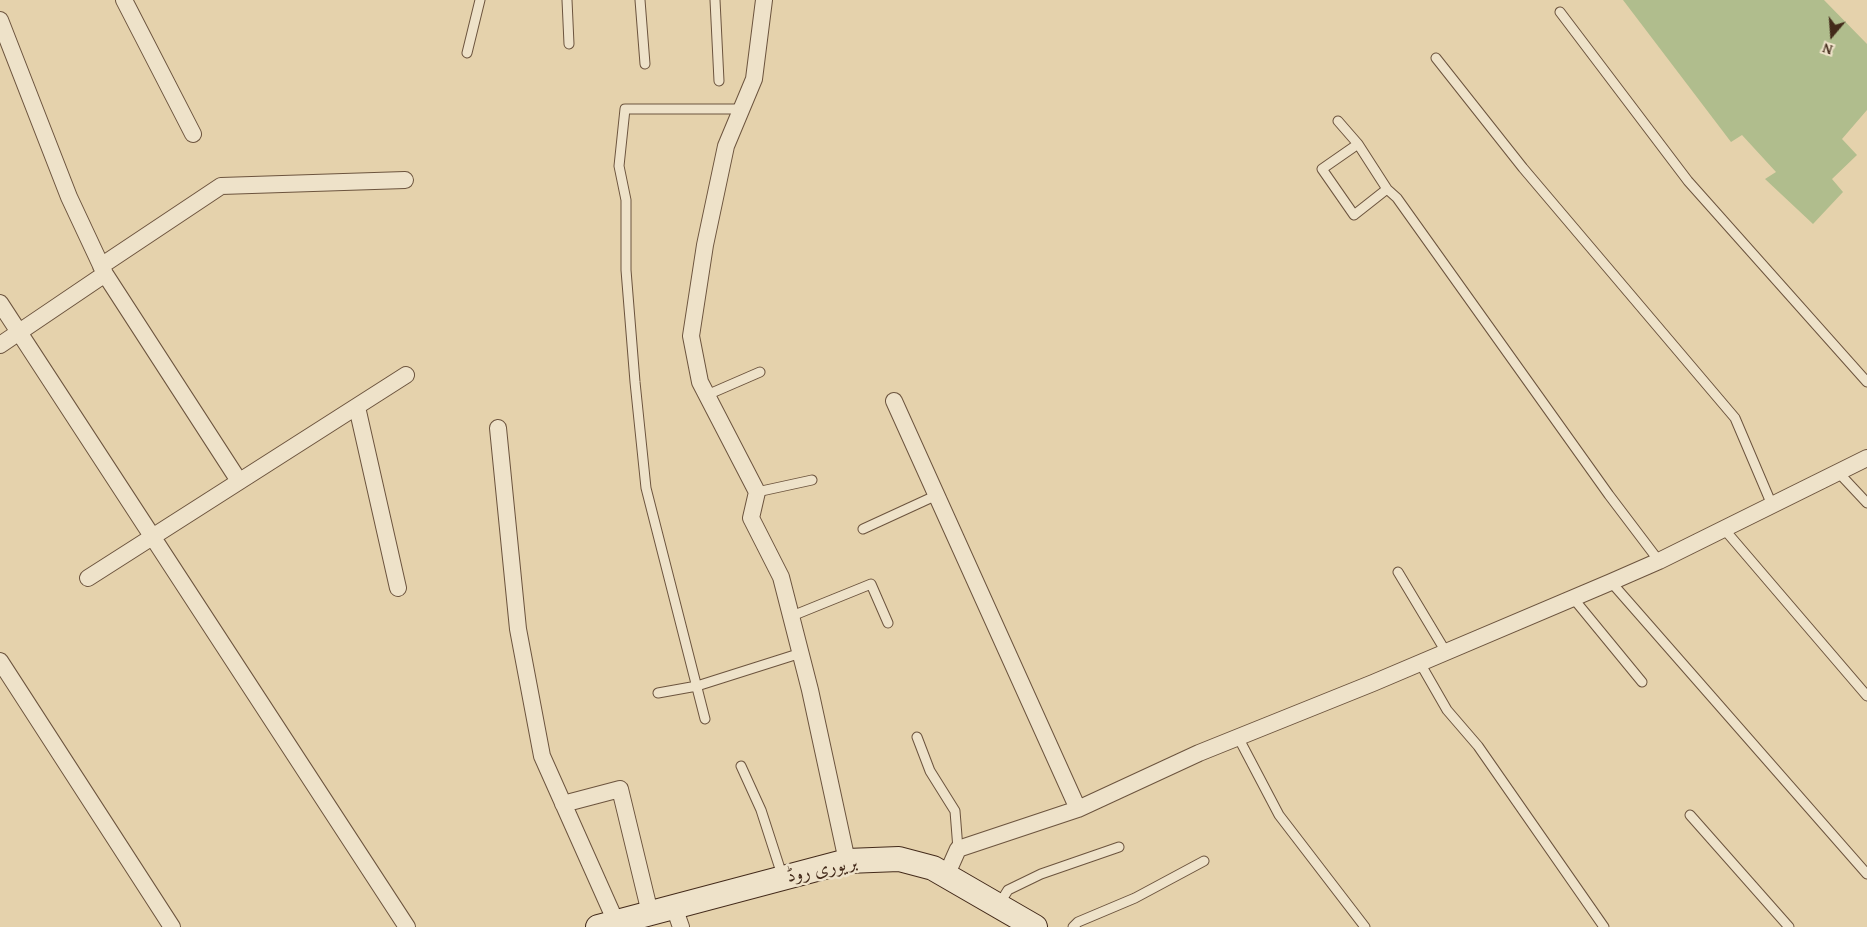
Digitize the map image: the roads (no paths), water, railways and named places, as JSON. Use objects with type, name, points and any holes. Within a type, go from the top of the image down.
[{"type":"main road","name":"بریوری روڈ","points":[[607,925],[650,913],[678,917],[783,878],[847,861],[899,859],[933,868],[1035,927]]},
{"type":"street","points":[[124,0],[193,134]]},
{"type":"street","points":[[764,0],[754,79],[724,155],[705,245],[691,336],[700,382],[758,492],[751,518],[781,577],[792,616],[847,861]]},
{"type":"street","points":[[0,20],[69,197],[103,270],[239,481]]},
{"type":"street","points":[[0,345],[221,186],[405,180]]},
{"type":"street","points":[[0,302],[407,927]]},
{"type":"street","points":[[88,578],[406,375]]},
{"type":"street","points":[[894,401],[1078,809]]},
{"type":"street","points":[[357,407],[398,588]]},
{"type":"street","points":[[498,428],[518,629],[542,756],[563,804],[607,925]]},
{"type":"street","points":[[946,876],[958,849],[1078,809],[1199,753],[1420,663],[1611,582],[1659,561],[1867,458]]},
{"type":"street","points":[[0,661],[172,927]]},
{"type":"street","points":[[563,804],[620,790],[650,913]]},
{"type":"lane","points":[[467,53],[480,0]]},
{"type":"lane","points":[[567,0],[569,44]]},
{"type":"lane","points":[[640,0],[645,64]]},
{"type":"lane","points":[[715,0],[719,80]]},
{"type":"lane","points":[[1560,12],[1688,181],[1867,382]]},
{"type":"lane","points":[[1436,58],[1523,168],[1735,418],[1772,505]]},
{"type":"lane","points":[[705,719],[646,488],[626,270],[626,200],[619,166],[624,109],[741,109]]},
{"type":"lane","points":[[1338,121],[1358,144],[1387,189],[1397,198],[1609,495],[1659,561]]},
{"type":"lane","points":[[1358,144],[1322,169],[1354,215],[1387,189]]},
{"type":"lane","points":[[707,395],[760,372]]},
{"type":"lane","points":[[1838,472],[1867,503]]},
{"type":"lane","points":[[758,492],[812,480]]},
{"type":"lane","points":[[863,529],[936,495]]},
{"type":"lane","points":[[1724,529],[1867,696]]},
{"type":"lane","points":[[1398,572],[1446,652]]},
{"type":"lane","points":[[1611,582],[1867,874]]},
{"type":"lane","points":[[792,616],[871,584],[888,623]]},
{"type":"lane","points":[[1573,598],[1642,682]]},
{"type":"lane","points":[[658,693],[697,686],[801,653]]},
{"type":"lane","points":[[1420,663],[1447,710],[1478,746],[1604,927]]},
{"type":"lane","points":[[917,737],[930,771],[954,811],[958,849]]},
{"type":"lane","points":[[1238,737],[1279,815],[1365,927]]},
{"type":"lane","points":[[741,766],[761,810],[783,878]]},
{"type":"lane","points":[[1690,815],[1789,927]]},
{"type":"lane","points":[[998,906],[1008,890],[1041,874],[1119,847]]},
{"type":"lane","points":[[1073,927],[1078,922],[1135,898],[1204,861]]}]
